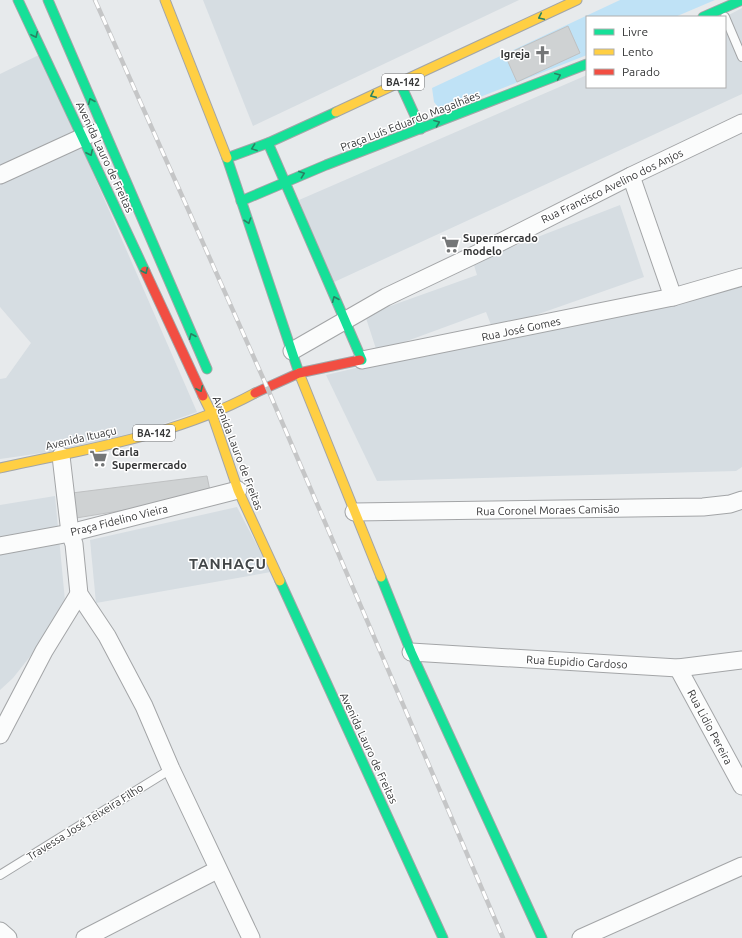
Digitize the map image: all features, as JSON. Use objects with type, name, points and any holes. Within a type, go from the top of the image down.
[{"type":"main road","name":"Avenida Lauro de Freitas","points":[[18,0],[212,414],[238,490],[442,938]]},
{"type":"main road","name":"Avenida Lauro de Freitas","points":[[48,0],[212,381]]},
{"type":"main road","points":[[165,0],[227,158],[292,351],[354,512],[411,652],[542,938]]},
{"type":"main road","name":"BA-142","points":[[227,158],[268,143],[577,0]]},
{"type":"main road","points":[[714,16],[724,15],[742,0]]},
{"type":"main road","name":"Praça Luís Eduardo Magalhães","points":[[241,200],[284,181],[532,88],[586,64]]},
{"type":"main road","points":[[400,83],[421,129]]},
{"type":"main road","points":[[268,143],[362,360]]},
{"type":"main road","name":"Rua José Gomes","points":[[300,373],[362,360]]},
{"type":"main road","name":"Avenida Ituaçu","points":[[0,468],[143,437],[212,414],[223,406],[300,373]]},
{"type":"street","name":"Rua Francisco Avelino dos Anjos","points":[[292,351],[386,297],[489,248],[631,176],[742,123]]},
{"type":"street","points":[[0,175],[103,128]]},
{"type":"street","points":[[631,176],[673,297]]},
{"type":"street","name":"Rua José Gomes","points":[[362,360],[673,297],[742,277]]},
{"type":"street","points":[[61,456],[70,532],[74,544],[79,594],[107,636],[136,692],[251,938]]},
{"type":"street","name":"Praça Fidelino Vieira","points":[[0,546],[70,532],[238,490]]},
{"type":"street","name":"Rua Coronel Moraes Camisão","points":[[354,512],[703,507],[730,504],[742,500]]},
{"type":"street","points":[[0,735],[6,714],[79,594]]},
{"type":"street","name":"Rua Eupidio Cardoso","points":[[411,652],[678,668],[742,660]]},
{"type":"street","name":"Rua Lidio Pereira","points":[[678,668],[742,786]]},
{"type":"street","points":[[581,938],[742,866]]},
{"type":"street","points":[[85,938],[218,870]]},
{"type":"street","points":[[0,931],[8,938]]},
{"type":"lane","points":[[726,20],[742,57]]},
{"type":"lane","name":"Travessa José Teixeira Filho","points":[[0,875],[171,769]]},
{"type":"shaded area","points":[[203,0],[519,0],[253,126]]},
{"type":"shaded area","points":[[620,0],[715,0],[677,16],[586,16],[586,55],[442,112],[434,102],[432,88]]},
{"type":"shaded area","points":[[742,8],[742,94],[332,283],[299,200],[586,75],[586,88],[726,88],[726,16]]},
{"type":"shaded area","points":[[41,54],[197,412],[106,444],[0,459],[0,379],[6,378],[31,343],[0,307],[0,74]]},
{"type":"shaded area","points":[[620,205],[644,277],[493,330],[486,312],[377,352],[365,315],[477,275],[473,262]]},
{"type":"shaded area","points":[[742,278],[742,467],[736,471],[377,481],[326,375]]},
{"type":"shaded area","points":[[55,496],[66,611],[13,678],[0,690],[0,505]]},
{"type":"shaded area","points":[[237,507],[271,572],[96,603],[90,540]]},
{"type":"building","name":"Igreja","points":[[568,26],[580,53],[517,82],[505,55]]},
{"type":"building","points":[[207,476],[211,496],[76,518],[72,493]]},
{"type":"railway","points":[[95,0],[267,387],[503,938]]},
{"type":"traffic: fast","points":[[18,0],[145,271]]},
{"type":"traffic: fast","points":[[48,0],[207,369]]},
{"type":"traffic: fast","points":[[705,16],[742,0]]},
{"type":"traffic: fast","points":[[241,201],[326,165],[586,64]]},
{"type":"traffic: fast","points":[[400,83],[421,129]]},
{"type":"traffic: fast","points":[[299,373],[227,158],[268,143],[336,112]]},
{"type":"traffic: fast","points":[[268,143],[362,360],[360,360]]},
{"type":"traffic: fast","points":[[381,577],[411,652],[542,938]]},
{"type":"traffic: fast","points":[[280,581],[443,938]]},
{"type":"traffic: slow","points":[[165,0],[227,158]]},
{"type":"traffic: slow","points":[[336,112],[577,0]]},
{"type":"traffic: slow","points":[[299,373],[381,577]]},
{"type":"traffic: slow","points":[[0,468],[130,440],[162,431],[225,408],[255,393]]},
{"type":"traffic: slow","points":[[203,396],[212,414],[238,490],[280,581]]},
{"type":"traffic: jam","points":[[145,271],[203,396]]},
{"type":"traffic: jam","points":[[255,393],[299,373],[360,360]]},
{"type":"place","name":"Igreja","points":[[543,54]]},
{"type":"place","name":"Supermercado modelo","points":[[450,244]]},
{"type":"place","name":"Carla Supermercado","points":[[99,458]]},
{"type":"district","name":"TANHAÇU","points":[[228,564]]}]
